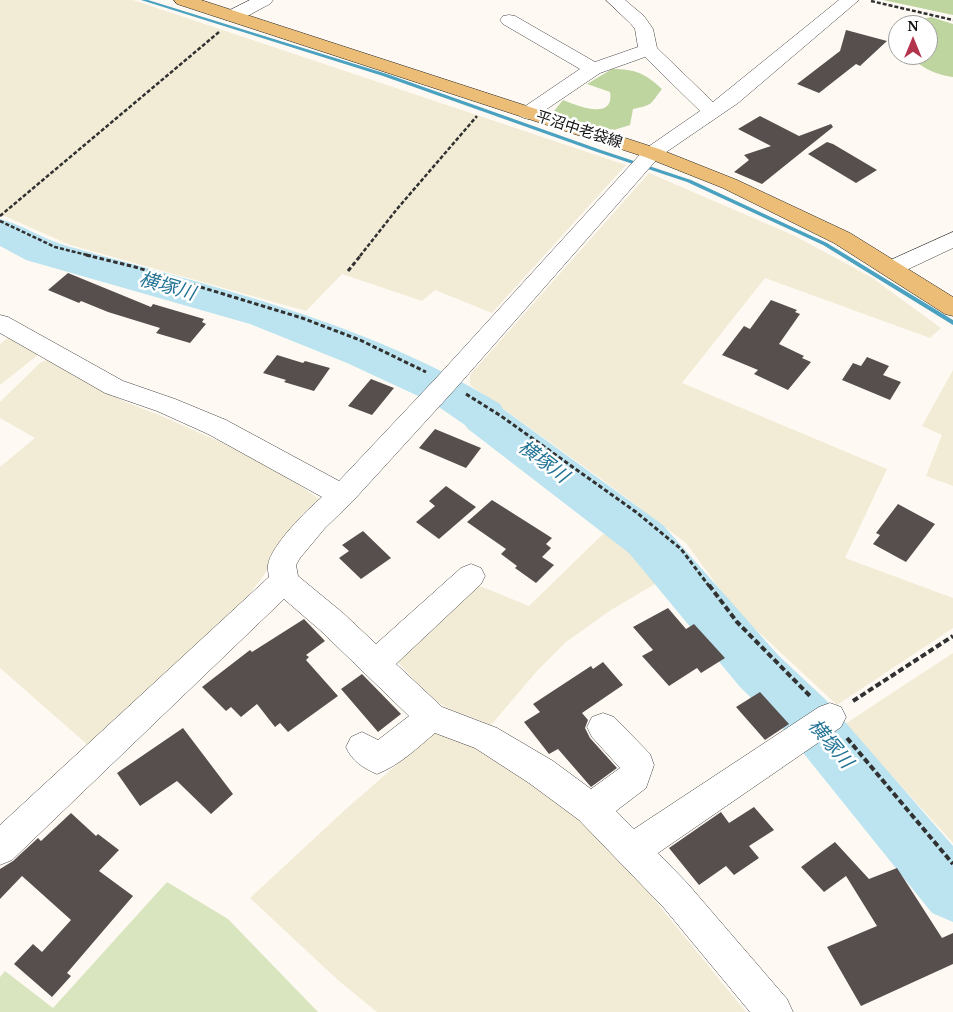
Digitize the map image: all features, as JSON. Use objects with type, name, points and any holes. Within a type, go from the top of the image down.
[{"type":"main road","name":"平沼中老袋線","points":[[184,0],[652,153],[730,184],[842,238],[953,308]]},
{"type":"street","points":[[235,16],[264,0]]},
{"type":"street","points":[[615,0],[638,20],[644,29],[648,50],[713,113]]},
{"type":"street","points":[[774,1012],[676,896],[591,809],[540,772],[486,738],[431,717],[332,622],[284,582],[282,565],[290,550],[315,520],[342,495],[447,382],[652,153],[713,113],[850,0]]},
{"type":"street","points":[[509,20],[593,69]]},
{"type":"street","points":[[528,113],[593,69],[648,50]]},
{"type":"street","points":[[892,268],[953,239]]},
{"type":"street","points":[[0,323],[114,387],[166,405],[217,427],[342,495]]},
{"type":"street","points":[[376,663],[471,576]]},
{"type":"street","points":[[0,848],[262,600],[284,582]]},
{"type":"street","points":[[632,851],[830,716]]},
{"type":"street","points":[[362,747],[377,759],[386,754],[431,717]]},
{"type":"street","points":[[591,809],[634,777],[638,765],[603,727]]},
{"type":"path","points":[[868,0],[953,20]]},
{"type":"path","points":[[0,216],[235,16]]},
{"type":"path","points":[[348,271],[397,209],[490,101]]},
{"type":"path","points":[[0,221],[55,247],[135,267],[302,318],[360,340],[447,382],[501,416],[636,512],[681,549],[736,622],[830,716],[875,774],[953,864]]},
{"type":"path","points":[[830,716],[953,636]]},
{"type":"shaded area","points":[[0,0],[133,0],[626,165],[492,313],[435,290],[422,301],[342,274],[306,311],[70,245],[0,214]]},
{"type":"shaded area","points":[[649,173],[795,236],[871,277],[941,328],[930,338],[765,278],[682,383],[887,469],[845,558],[953,598],[953,628],[837,705],[735,610],[686,543],[604,481],[470,385],[470,375]]},
{"type":"shaded area","points":[[9,337],[39,354],[0,385],[0,344]]},
{"type":"shaded area","points":[[48,359],[123,401],[225,444],[283,474],[322,501],[276,552],[264,575],[245,600],[89,746],[0,668],[0,467],[35,438],[0,418],[0,402],[40,363]]},
{"type":"shaded area","points":[[953,370],[953,486],[926,476],[942,435],[922,426]]},
{"type":"shaded area","points":[[603,534],[626,541],[665,578],[611,610],[566,642],[537,671],[491,725],[447,708],[427,694],[394,658],[475,584],[529,606]]},
{"type":"shaded area","points":[[953,653],[953,843],[845,724]]},
{"type":"shaded area","points":[[433,733],[486,750],[605,839],[746,1012],[377,1012],[339,981],[250,898],[346,809]]},
{"type":"green space","points":[[883,0],[953,0],[953,15]]},
{"type":"green space","points":[[938,19],[953,24],[953,77],[921,65],[938,65]]},
{"type":"green space","points":[[612,69],[639,73],[662,89],[651,103],[633,109],[630,125],[614,130],[570,120],[554,111],[563,100],[585,108],[601,109],[607,106],[610,101],[610,92],[587,84]]},
{"type":"green space","points":[[167,882],[228,919],[318,1012],[0,1012],[0,977],[5,971],[53,1008]]},
{"type":"building","points":[[846,30],[887,41],[860,66],[856,64],[819,93],[797,84],[840,51]]},
{"type":"building","points":[[760,116],[799,136],[831,124],[833,127],[762,184],[734,172],[749,160],[744,155],[771,146],[738,129]]},
{"type":"building","points":[[827,142],[877,170],[856,183],[808,154]]},
{"type":"building","points":[[68,273],[151,307],[153,304],[204,319],[202,322],[206,324],[190,343],[156,333],[160,328],[108,312],[81,301],[79,303],[48,290]]},
{"type":"building","points":[[771,300],[797,310],[795,312],[800,314],[779,344],[804,356],[802,358],[811,362],[788,390],[754,374],[758,370],[722,355],[744,326],[750,329]]},
{"type":"building","points":[[277,355],[303,363],[305,361],[330,368],[314,391],[263,373]]},
{"type":"building","points":[[867,357],[889,366],[883,375],[901,382],[890,400],[842,380],[853,363],[861,366]]},
{"type":"building","points":[[371,379],[394,388],[372,415],[348,406]]},
{"type":"building","points":[[435,429],[481,448],[466,468],[419,448]]},
{"type":"building","points":[[446,486],[476,507],[439,539],[416,522],[435,506],[429,501]]},
{"type":"building","points":[[492,500],[552,538],[546,544],[551,548],[542,557],[554,565],[536,583],[515,568],[517,566],[501,554],[506,549],[467,522]]},
{"type":"building","points":[[898,504],[935,524],[906,562],[873,544],[880,535],[876,533]]},
{"type":"building","points":[[363,531],[391,558],[361,579],[339,558],[349,551],[342,545]]},
{"type":"building","points":[[668,608],[686,629],[694,624],[725,658],[701,673],[697,668],[669,686],[642,656],[653,650],[633,627]]},
{"type":"building","points":[[304,619],[325,641],[306,655],[309,657],[306,660],[338,696],[288,732],[280,723],[275,727],[257,704],[241,717],[231,707],[226,711],[202,687],[250,650],[252,652]]},
{"type":"building","points":[[603,662],[623,685],[582,713],[588,720],[585,728],[590,738],[617,768],[591,787],[558,749],[549,754],[524,722],[540,712],[533,704],[591,666],[593,669]]},
{"type":"building","points":[[362,674],[401,714],[378,732],[341,689]]},
{"type":"building","points":[[760,692],[789,724],[765,740],[736,707]]},
{"type":"building","points":[[183,728],[233,794],[211,814],[177,781],[140,806],[117,773]]},
{"type":"building","points":[[754,807],[774,830],[749,846],[759,858],[734,875],[726,866],[699,885],[669,848],[721,812],[729,823]]},
{"type":"building","points":[[71,813],[96,836],[98,834],[119,850],[99,871],[133,896],[67,973],[71,976],[52,997],[14,964],[33,944],[42,952],[71,920],[22,876],[0,899],[0,869],[13,861],[38,838],[41,841]]},
{"type":"building","points":[[835,842],[869,879],[897,868],[942,938],[953,933],[953,964],[861,1006],[827,947],[877,926],[846,876],[824,892],[801,867]]},
{"type":"waterway","points":[[143,0],[385,75],[689,181],[825,244],[953,323]]},
{"type":"waterway","name":"横塚川","points":[[0,231],[40,251],[264,314],[362,353],[448,392],[484,415],[484,418],[646,539],[759,671],[807,717],[953,892]]}]
